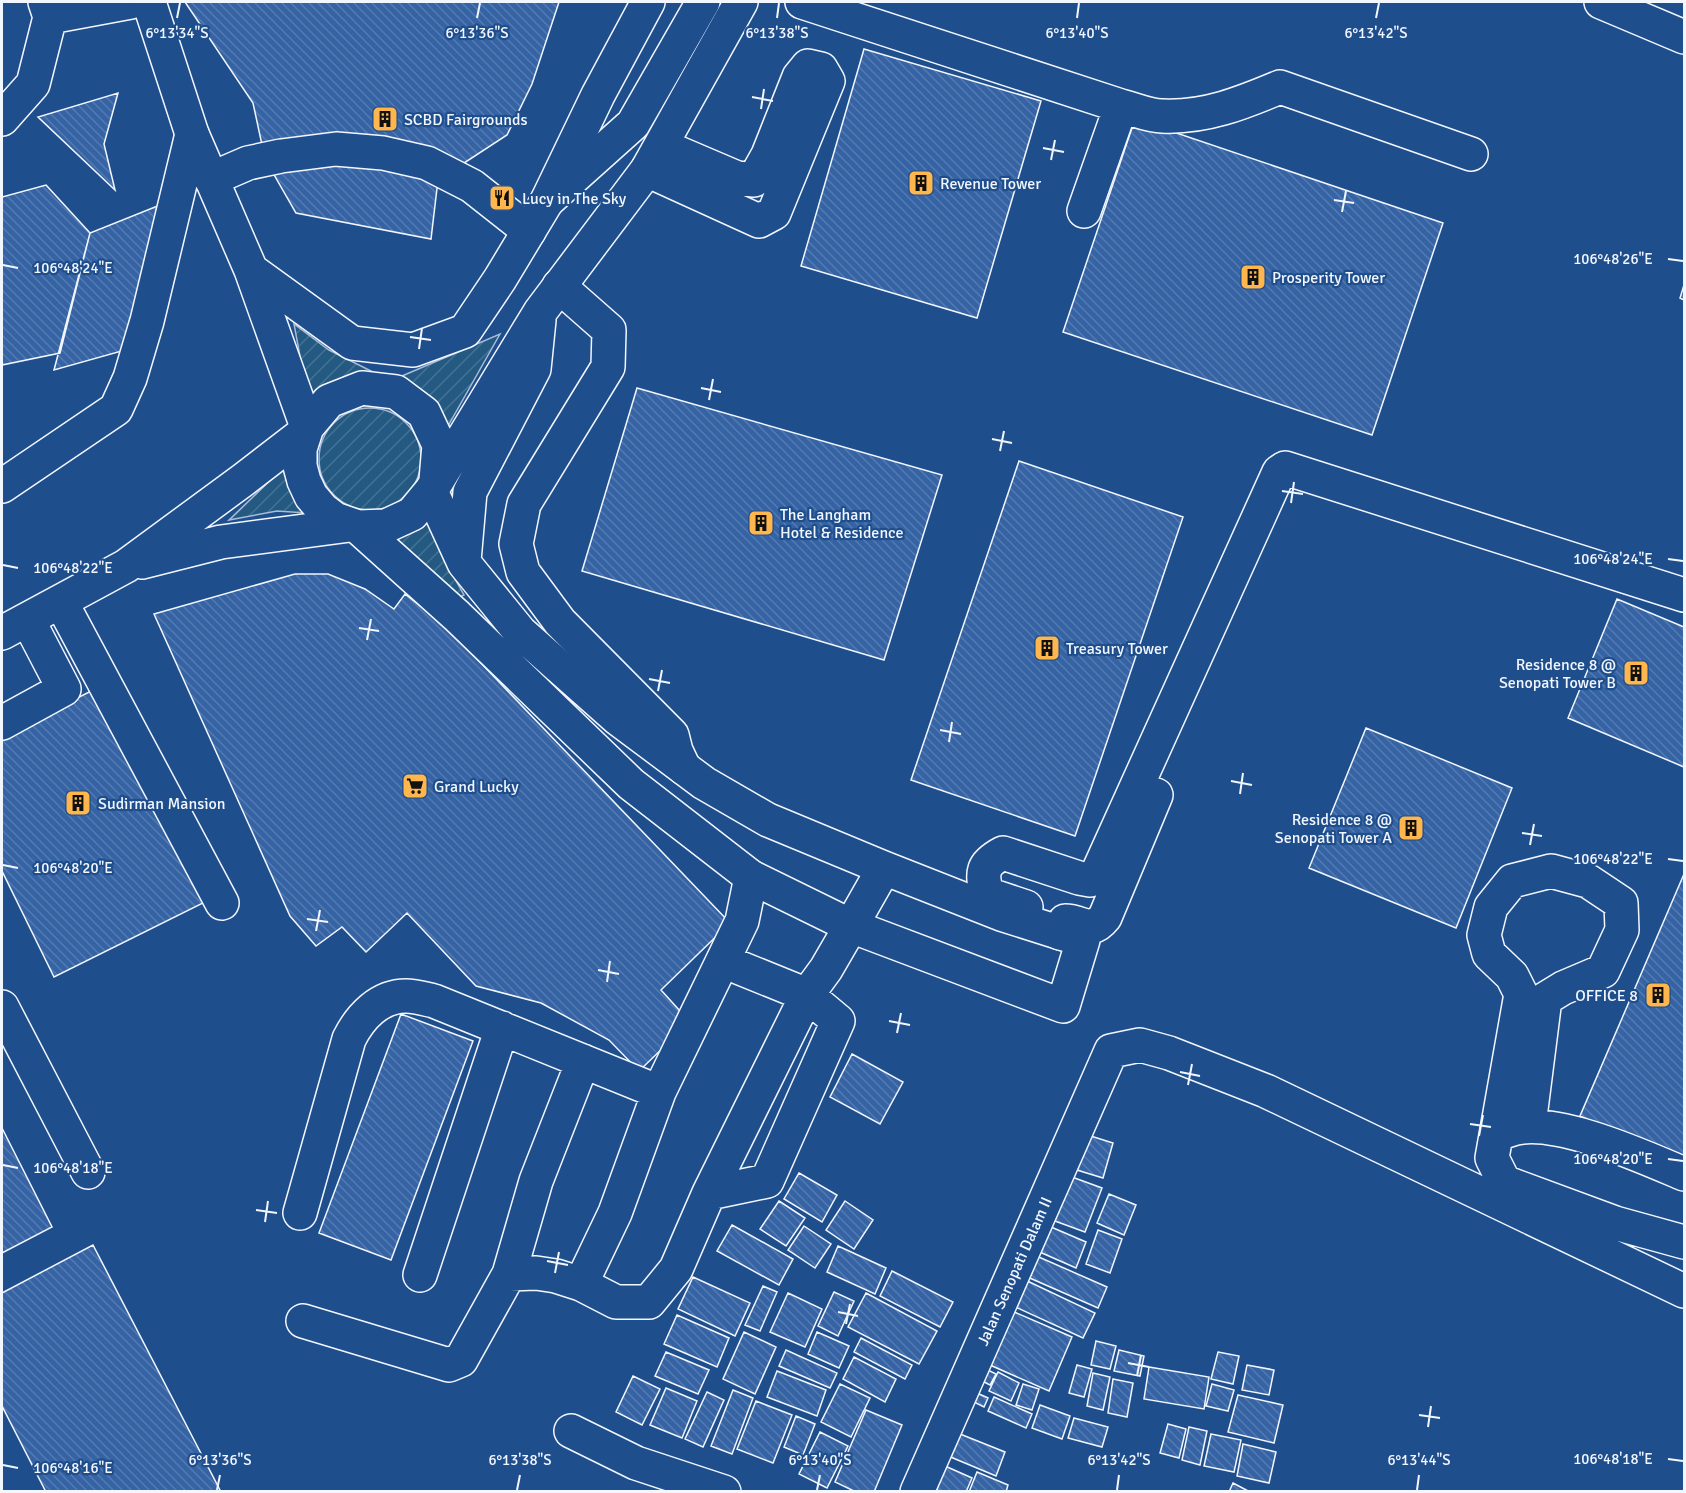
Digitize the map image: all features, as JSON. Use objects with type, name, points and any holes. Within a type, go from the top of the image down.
[{"type":"main road","points":[[2,119],[33,84],[48,9],[131,2]]},
{"type":"main road","points":[[149,2],[192,134],[251,270],[305,430],[300,449],[300,466],[311,496],[335,519],[354,526],[457,616],[631,784],[751,877],[851,926],[1063,1006],[1061,933],[1065,921],[1091,928],[1099,925],[1106,916],[1293,473]]},
{"type":"main road","points":[[251,270],[352,343],[412,351],[465,331],[500,279],[547,201],[598,95],[648,2]]},
{"type":"main road","points":[[547,201],[633,124],[703,2]]},
{"type":"main road","points":[[126,566],[220,542],[354,526],[386,526],[412,514],[433,486],[540,312],[654,158],[741,2]]},
{"type":"main road","points":[[802,2],[1121,106],[1160,116],[1223,110],[1280,87],[1471,154]]},
{"type":"main road","points":[[1601,2],[1684,37]]},
{"type":"main road","points":[[808,66],[820,69],[828,81],[774,213],[759,221],[654,158],[754,180],[768,154],[799,77],[808,66]]},
{"type":"main road","points":[[1084,211],[1121,106]]},
{"type":"main road","points":[[2,486],[116,409],[130,378],[147,321],[192,134]]},
{"type":"main road","points":[[211,179],[248,163],[281,156],[336,149],[383,153],[427,163],[472,186],[529,231]]},
{"type":"main road","points":[[559,286],[609,330],[608,367],[524,504],[516,544],[518,554],[524,572],[560,622],[672,735],[684,768]]},
{"type":"main road","points":[[464,563],[470,492],[534,369],[540,312]]},
{"type":"main road","points":[[2,723],[64,689],[15,626],[126,566],[243,480],[305,430],[329,401],[362,388],[396,392],[424,413],[438,445],[433,486],[464,563],[520,633],[617,718],[704,783],[768,820],[1001,914],[1061,933]]},
{"type":"main road","points":[[1061,933],[1043,911],[987,894],[983,879],[985,866],[992,858],[1003,853],[1079,878],[1090,880],[1097,874],[1279,472],[1285,468],[1293,473],[1684,603]]},
{"type":"main road","points":[[1293,473],[1684,595]]},
{"type":"main road","points":[[61,602],[222,903]]},
{"type":"main road","points":[[509,1274],[536,1273],[556,1276],[581,1284],[616,1302],[649,1302],[676,1269],[709,1193],[807,995],[826,969],[884,868]]},
{"type":"main road","points":[[1529,1125],[1545,999],[1563,987],[1602,971],[1622,930],[1621,903],[1588,881],[1551,871],[1512,881],[1491,907],[1484,935],[1489,954],[1512,976],[1521,994],[1492,1158],[1504,1182],[1615,1223],[1684,1242]]},
{"type":"main road","points":[[581,1284],[615,1213],[659,1092],[742,921],[751,877]]},
{"type":"main road","points":[[709,1193],[767,1181],[838,1021],[807,995],[723,961]]},
{"type":"main road","points":[[300,1213],[349,1039],[359,1020],[373,1007],[386,1001],[405,996],[434,1001],[659,1092]]},
{"type":"main road","points":[[2,1007],[88,1173]]},
{"type":"main road","points":[[420,1275],[502,1028]]},
{"type":"main road","name":"Jalan Senopati Dalam II","points":[[917,1491],[1111,1051],[1140,1045],[1169,1053],[1266,1091],[1684,1291]]},
{"type":"main road","points":[[303,1321],[449,1365],[461,1360],[509,1274],[536,1181],[583,1061]]},
{"type":"main road","points":[[1492,1158],[1503,1135],[1517,1127],[1529,1125],[1612,1143],[1684,1174]]},
{"type":"main road","points":[[571,1431],[636,1463],[724,1491]]},
{"type":"shaded area","points":[[294,324],[329,350],[373,372],[351,377],[306,402],[305,383]]},
{"type":"shaded area","points":[[500,334],[448,426],[428,398],[402,376]]},
{"type":"shaded area","points":[[370,408],[389,412],[406,423],[417,440],[421,459],[417,478],[406,495],[389,506],[370,510],[351,506],[334,495],[323,478],[319,459],[323,440],[334,423],[351,412]]},
{"type":"shaded area","points":[[285,466],[306,513],[277,511],[229,520]]},
{"type":"shaded area","points":[[431,521],[451,572],[464,595],[460,597],[395,539]]},
{"type":"building","name":"SCBD Fairgrounds","points":[[185,2],[559,2],[532,84],[507,135],[438,180],[431,239],[296,213],[265,159],[253,103]]},
{"type":"building","name":"Revenue Tower","points":[[864,49],[1041,101],[977,318],[801,266]]},
{"type":"building","points":[[118,93],[104,144],[115,190],[38,117]]},
{"type":"building","name":"Prosperity Tower","points":[[1135,119],[1443,223],[1372,435],[1063,332]]},
{"type":"building","points":[[46,185],[90,233],[60,353],[2,365],[2,197]]},
{"type":"building","points":[[165,203],[129,349],[54,370],[90,233]]},
{"type":"building","points":[[1684,285],[1684,300],[1680,298]]},
{"type":"building","name":"The Langham Hotel & Residence","points":[[637,388],[942,475],[884,660],[582,571]]},
{"type":"building","name":"Treasury Tower","points":[[1019,461],[1183,517],[1075,836],[911,780]]},
{"type":"building","name":"Grand Lucky","points":[[295,574],[328,574],[365,589],[394,609],[405,594],[437,619],[730,923],[661,990],[690,1022],[639,1071],[609,1040],[541,1003],[476,986],[407,913],[366,952],[342,927],[316,946],[290,916],[154,614]]},
{"type":"building","name":"Residence 8 @ Senopati Tower B","points":[[1617,599],[1684,627],[1684,767],[1568,718]]},
{"type":"building","name":"Sudirman Mansion","points":[[97,688],[203,903],[54,977],[2,871],[2,736]]},
{"type":"building","name":"Residence 8 @ Senopati Tower A","points":[[1366,728],[1512,788],[1456,928],[1309,868]]},
{"type":"building","name":"OFFICE 8","points":[[1684,874],[1684,1164],[1580,1116]]},
{"type":"building","points":[[401,1014],[473,1041],[391,1260],[319,1233]]},
{"type":"building","points":[[852,1054],[903,1082],[880,1124],[830,1097]]},
{"type":"building","points":[[2,1128],[52,1227],[2,1253]]},
{"type":"building","points":[[1078,1132],[1113,1143],[1103,1178],[1067,1167]]},
{"type":"building","points":[[799,1173],[837,1195],[822,1222],[784,1199]]},
{"type":"building","points":[[1061,1173],[1102,1188],[1085,1232],[1044,1217]]},
{"type":"building","points":[[1109,1194],[1136,1205],[1124,1235],[1097,1223]]},
{"type":"building","points":[[779,1201],[805,1218],[786,1246],[760,1229]]},
{"type":"building","points":[[845,1201],[873,1220],[854,1249],[826,1230]]},
{"type":"building","points":[[1044,1224],[1086,1242],[1076,1268],[1033,1249]]},
{"type":"building","points":[[732,1225],[793,1259],[779,1285],[717,1251]]},
{"type":"building","points":[[804,1226],[831,1244],[815,1268],[788,1250]]},
{"type":"building","points":[[1098,1230],[1122,1239],[1110,1273],[1086,1264]]},
{"type":"building","points":[[93,1245],[221,1492],[46,1492],[2,1406],[2,1293]]},
{"type":"building","points":[[838,1246],[886,1268],[875,1294],[827,1272]]},
{"type":"building","points":[[1032,1254],[1107,1287],[1098,1308],[1023,1275]]},
{"type":"building","points":[[892,1271],[953,1302],[940,1327],[880,1296]]},
{"type":"building","points":[[693,1277],[750,1303],[735,1336],[678,1309]]},
{"type":"building","points":[[1021,1278],[1095,1313],[1083,1338],[1009,1304]]},
{"type":"building","points":[[763,1286],[777,1292],[760,1331],[745,1325]]},
{"type":"building","points":[[834,1292],[854,1301],[838,1336],[818,1326]]},
{"type":"building","points":[[788,1293],[822,1309],[805,1347],[770,1332]]},
{"type":"building","points":[[866,1293],[937,1331],[919,1364],[848,1327]]},
{"type":"building","points":[[1012,1311],[1072,1337],[1049,1391],[990,1365]]},
{"type":"building","points":[[677,1315],[729,1338],[717,1367],[664,1344]]},
{"type":"building","points":[[744,1332],[776,1347],[755,1394],[723,1379]]},
{"type":"building","points":[[817,1332],[849,1346],[839,1368],[808,1354]]},
{"type":"building","points":[[861,1338],[912,1365],[905,1379],[854,1352]]},
{"type":"building","points":[[1096,1341],[1116,1346],[1110,1369],[1091,1365]]},
{"type":"building","points":[[786,1350],[837,1373],[830,1388],[779,1366]]},
{"type":"building","points":[[1119,1350],[1144,1356],[1140,1376],[1114,1371]]},
{"type":"building","points":[[666,1352],[709,1370],[698,1394],[655,1376]]},
{"type":"building","points":[[1218,1352],[1239,1356],[1233,1384],[1211,1379]]},
{"type":"building","points":[[854,1357],[896,1379],[885,1402],[843,1379]]},
{"type":"building","points":[[978,1365],[996,1374],[990,1385],[972,1376]]},
{"type":"building","points":[[1077,1365],[1092,1369],[1084,1397],[1069,1393]]},
{"type":"building","points":[[1247,1365],[1274,1370],[1269,1395],[1242,1390]]},
{"type":"building","points":[[1149,1367],[1209,1377],[1204,1409],[1144,1399]]},
{"type":"building","points":[[777,1371],[826,1390],[817,1416],[767,1397]]},
{"type":"building","points":[[998,1372],[1019,1383],[1011,1401],[989,1391]]},
{"type":"building","points":[[1093,1373],[1110,1377],[1103,1410],[1087,1406]]},
{"type":"building","points":[[633,1376],[660,1389],[642,1425],[616,1412]]},
{"type":"building","points":[[1113,1379],[1133,1383],[1127,1417],[1108,1413]]},
{"type":"building","points":[[840,1384],[870,1398],[851,1437],[821,1422]]},
{"type":"building","points":[[1023,1384],[1039,1389],[1032,1410],[1016,1405]]},
{"type":"building","points":[[1212,1384],[1234,1390],[1228,1411],[1206,1406]]},
{"type":"building","points":[[666,1388],[697,1401],[682,1438],[650,1425]]},
{"type":"building","points":[[733,1390],[753,1398],[732,1454],[711,1446]]},
{"type":"building","points":[[970,1390],[988,1398],[984,1407],[966,1398]]},
{"type":"building","points":[[707,1392],[724,1400],[703,1447],[685,1439]]},
{"type":"building","points":[[1238,1395],[1283,1405],[1274,1443],[1228,1432]]},
{"type":"building","points":[[994,1397],[1032,1414],[1026,1428],[988,1411]]},
{"type":"building","points":[[756,1401],[792,1415],[773,1463],[737,1449]]},
{"type":"building","points":[[1040,1405],[1070,1416],[1062,1439],[1032,1428]]},
{"type":"building","points":[[866,1410],[902,1425],[874,1492],[856,1492],[835,1482]]},
{"type":"building","points":[[796,1416],[815,1424],[803,1455],[784,1447]]},
{"type":"building","points":[[1074,1418],[1108,1427],[1102,1447],[1068,1438]]},
{"type":"building","points":[[1168,1424],[1186,1429],[1179,1458],[1160,1453]]},
{"type":"building","points":[[1189,1427],[1207,1431],[1200,1465],[1182,1460]]},
{"type":"building","points":[[950,1430],[1005,1452],[996,1476],[941,1453]]},
{"type":"building","points":[[820,1432],[848,1446],[827,1488],[799,1474]]},
{"type":"building","points":[[1211,1434],[1241,1440],[1234,1472],[1204,1466]]},
{"type":"building","points":[[1243,1444],[1276,1452],[1269,1483],[1237,1476]]},
{"type":"building","points":[[936,1462],[972,1478],[966,1492],[941,1492],[926,1484]]},
{"type":"building","points":[[977,1472],[1008,1485],[1006,1492],[969,1492]]},
{"type":"building","points":[[1233,1483],[1250,1492],[1229,1492]]},
{"type":"place","name":"SCBD Fairgrounds","points":[[385,119]]},
{"type":"place","name":"Revenue Tower","points":[[921,183]]},
{"type":"place","name":"Lucy in The Sky","points":[[502,198]]},
{"type":"place","name":"Prosperity Tower","points":[[1253,277]]},
{"type":"place","name":"The Langham Hotel & Residence","points":[[761,523]]},
{"type":"place","name":"Treasury Tower","points":[[1047,648]]},
{"type":"place","name":"Residence 8 @ Senopati Tower B","points":[[1636,673]]},
{"type":"place","name":"Grand Lucky","points":[[415,786]]},
{"type":"place","name":"Sudirman Mansion","points":[[78,803]]},
{"type":"place","name":"Residence 8 @ Senopati Tower A","points":[[1411,828]]},
{"type":"place","name":"OFFICE 8","points":[[1658,995]]}]
